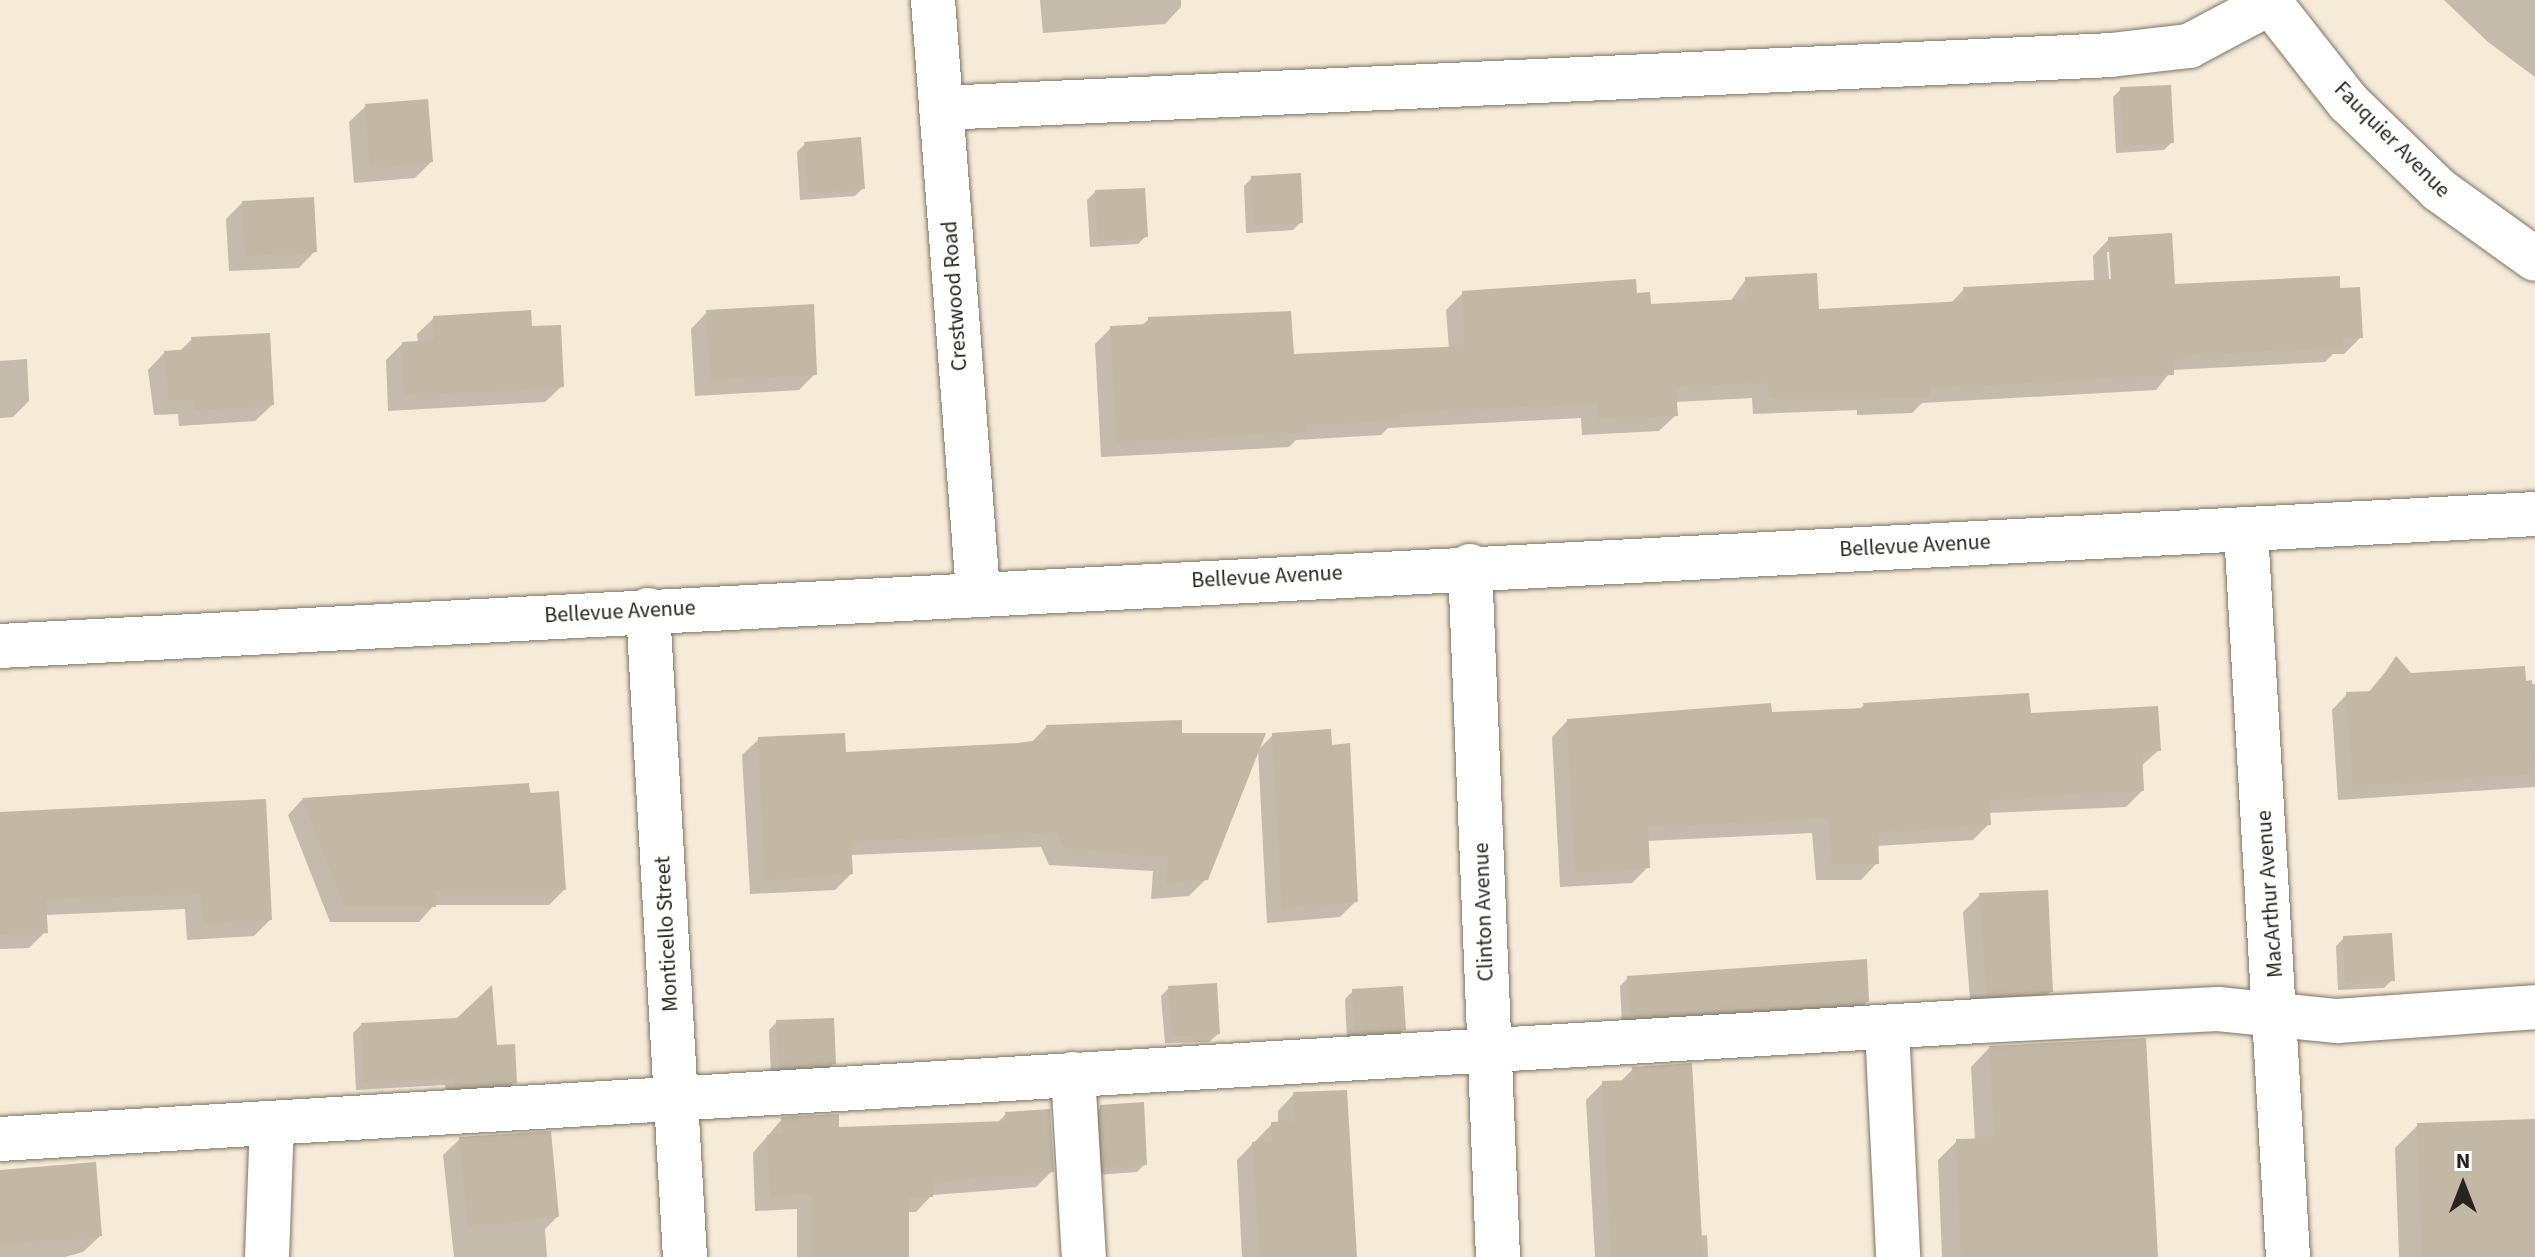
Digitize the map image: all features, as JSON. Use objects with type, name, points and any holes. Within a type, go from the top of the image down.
[{"type":"street","name":"Crestwood Road","points":[[933,0],[978,591]]},
{"type":"street","points":[[941,108],[2111,55],[2189,46],[2269,1]]},
{"type":"street","name":"Fauquier Avenue","points":[[2269,1],[2348,102],[2439,190],[2535,259]]},
{"type":"street","name":"Bellevue Avenue","points":[[0,646],[978,591],[2246,531],[2535,514]]},
{"type":"street","name":"MacArthur Avenue","points":[[2246,531],[2278,1016],[2288,1257]]},
{"type":"street","name":"Clinton Avenue","points":[[1470,566],[1498,1257]]},
{"type":"street","name":"Monticello Street","points":[[648,610],[685,1257]]},
{"type":"street","points":[[0,1139],[1489,1048],[2218,1009],[2337,1021],[2535,1007]]},
{"type":"street","points":[[1887,1028],[1898,1257]]},
{"type":"street","points":[[1073,1074],[1084,1257]]},
{"type":"street","points":[[267,1257],[265,1210],[272,1123]]},
{"type":"building","points":[[2171,85],[2174,143],[2124,146],[2120,87]]},
{"type":"building","points":[[428,99],[433,162],[370,167],[365,104]]},
{"type":"building","points":[[861,137],[865,189],[808,193],[804,142]]},
{"type":"building","points":[[1301,173],[1303,223],[1254,226],[1251,176]]},
{"type":"building","points":[[1145,188],[1148,237],[1098,240],[1095,190]]},
{"type":"building","points":[[314,197],[317,252],[245,256],[242,201]]},
{"type":"building","points":[[2172,233],[2175,284],[2340,276],[2340,288],[2360,287],[2363,338],[2342,339],[2343,347],[2188,355],[2174,360],[2174,375],[1930,388],[1930,397],[1769,398],[1768,382],[1676,387],[1678,416],[1598,419],[1597,403],[1399,413],[1400,419],[1307,425],[1307,432],[1117,442],[1110,326],[1148,324],[1148,317],[1291,311],[1294,354],[1465,346],[1462,291],[1636,279],[1637,293],[1650,292],[1651,304],[1746,299],[1745,277],[1817,273],[1819,309],[1964,301],[1963,287],[2111,279],[2108,237]]},
{"type":"building","points":[[814,304],[817,375],[711,380],[706,310]]},
{"type":"building","points":[[531,310],[532,326],[561,325],[564,387],[404,395],[402,342],[434,340],[433,316]]},
{"type":"building","points":[[270,333],[274,405],[195,410],[194,399],[169,400],[164,351],[192,349],[191,337]]},
{"type":"building","points":[[2396,656],[2411,673],[2525,666],[2526,681],[2532,680],[2535,774],[2353,786],[2346,692],[2373,691]]},
{"type":"building","points":[[2029,693],[2031,713],[2158,706],[2161,751],[2142,752],[2144,791],[1989,799],[1991,825],[1878,832],[1879,864],[1832,864],[1828,818],[1648,827],[1650,868],[1575,872],[1567,719],[1771,703],[1772,712],[1864,708],[1863,703]]},
{"type":"building","points":[[1182,720],[1182,733],[1266,733],[1208,880],[1166,884],[1168,856],[1065,849],[1057,832],[851,841],[853,874],[765,879],[758,737],[845,733],[846,752],[1018,743],[1046,739],[1046,725]]},
{"type":"building","points":[[1331,729],[1332,745],[1350,743],[1358,902],[1282,908],[1272,733]]},
{"type":"building","points":[[529,783],[530,793],[559,791],[566,890],[435,890],[436,907],[345,907],[302,798]]},
{"type":"building","points":[[266,799],[272,920],[203,924],[201,893],[46,900],[48,933],[0,935],[0,812]]},
{"type":"building","points":[[2048,890],[2053,992],[1987,996],[1979,893]]},
{"type":"building","points":[[2392,933],[2395,981],[2345,983],[2343,936]]},
{"type":"building","points":[[1867,959],[1869,1002],[1630,1017],[1627,976]]},
{"type":"building","points":[[1217,983],[1220,1034],[1173,1036],[1168,986]]},
{"type":"building","points":[[492,985],[497,1045],[515,1044],[517,1083],[454,1087],[453,1078],[364,1083],[361,1023],[457,1018]]},
{"type":"building","points":[[1403,986],[1406,1030],[1355,1033],[1352,989]]},
{"type":"building","points":[[834,1018],[836,1064],[779,1068],[776,1020]]},
{"type":"building","points":[[2146,1038],[2158,1257],[1961,1257],[1956,1139],[1995,1138],[1989,1046]]},
{"type":"building","points":[[1692,1063],[1703,1257],[1611,1257],[1602,1081],[1633,1080],[1632,1067]]},
{"type":"building","points":[[1347,1090],[1357,1257],[1260,1257],[1252,1142],[1272,1141],[1271,1122],[1295,1121],[1293,1092]]},
{"type":"building","points":[[1144,1102],[1147,1165],[1104,1168],[1100,1105]]},
{"type":"building","points":[[1050,1109],[1054,1172],[933,1182],[933,1197],[909,1197],[909,1257],[812,1257],[812,1194],[770,1196],[767,1135],[782,1134],[781,1117],[839,1114],[839,1127],[1006,1121],[1005,1112]]},
{"type":"building","points":[[2535,1119],[2535,1257],[2422,1257],[2417,1123]]},
{"type":"building","points":[[551,1131],[559,1217],[468,1226],[459,1137]]},
{"type":"building","points":[[96,1162],[102,1236],[0,1245],[0,1170]]}]
